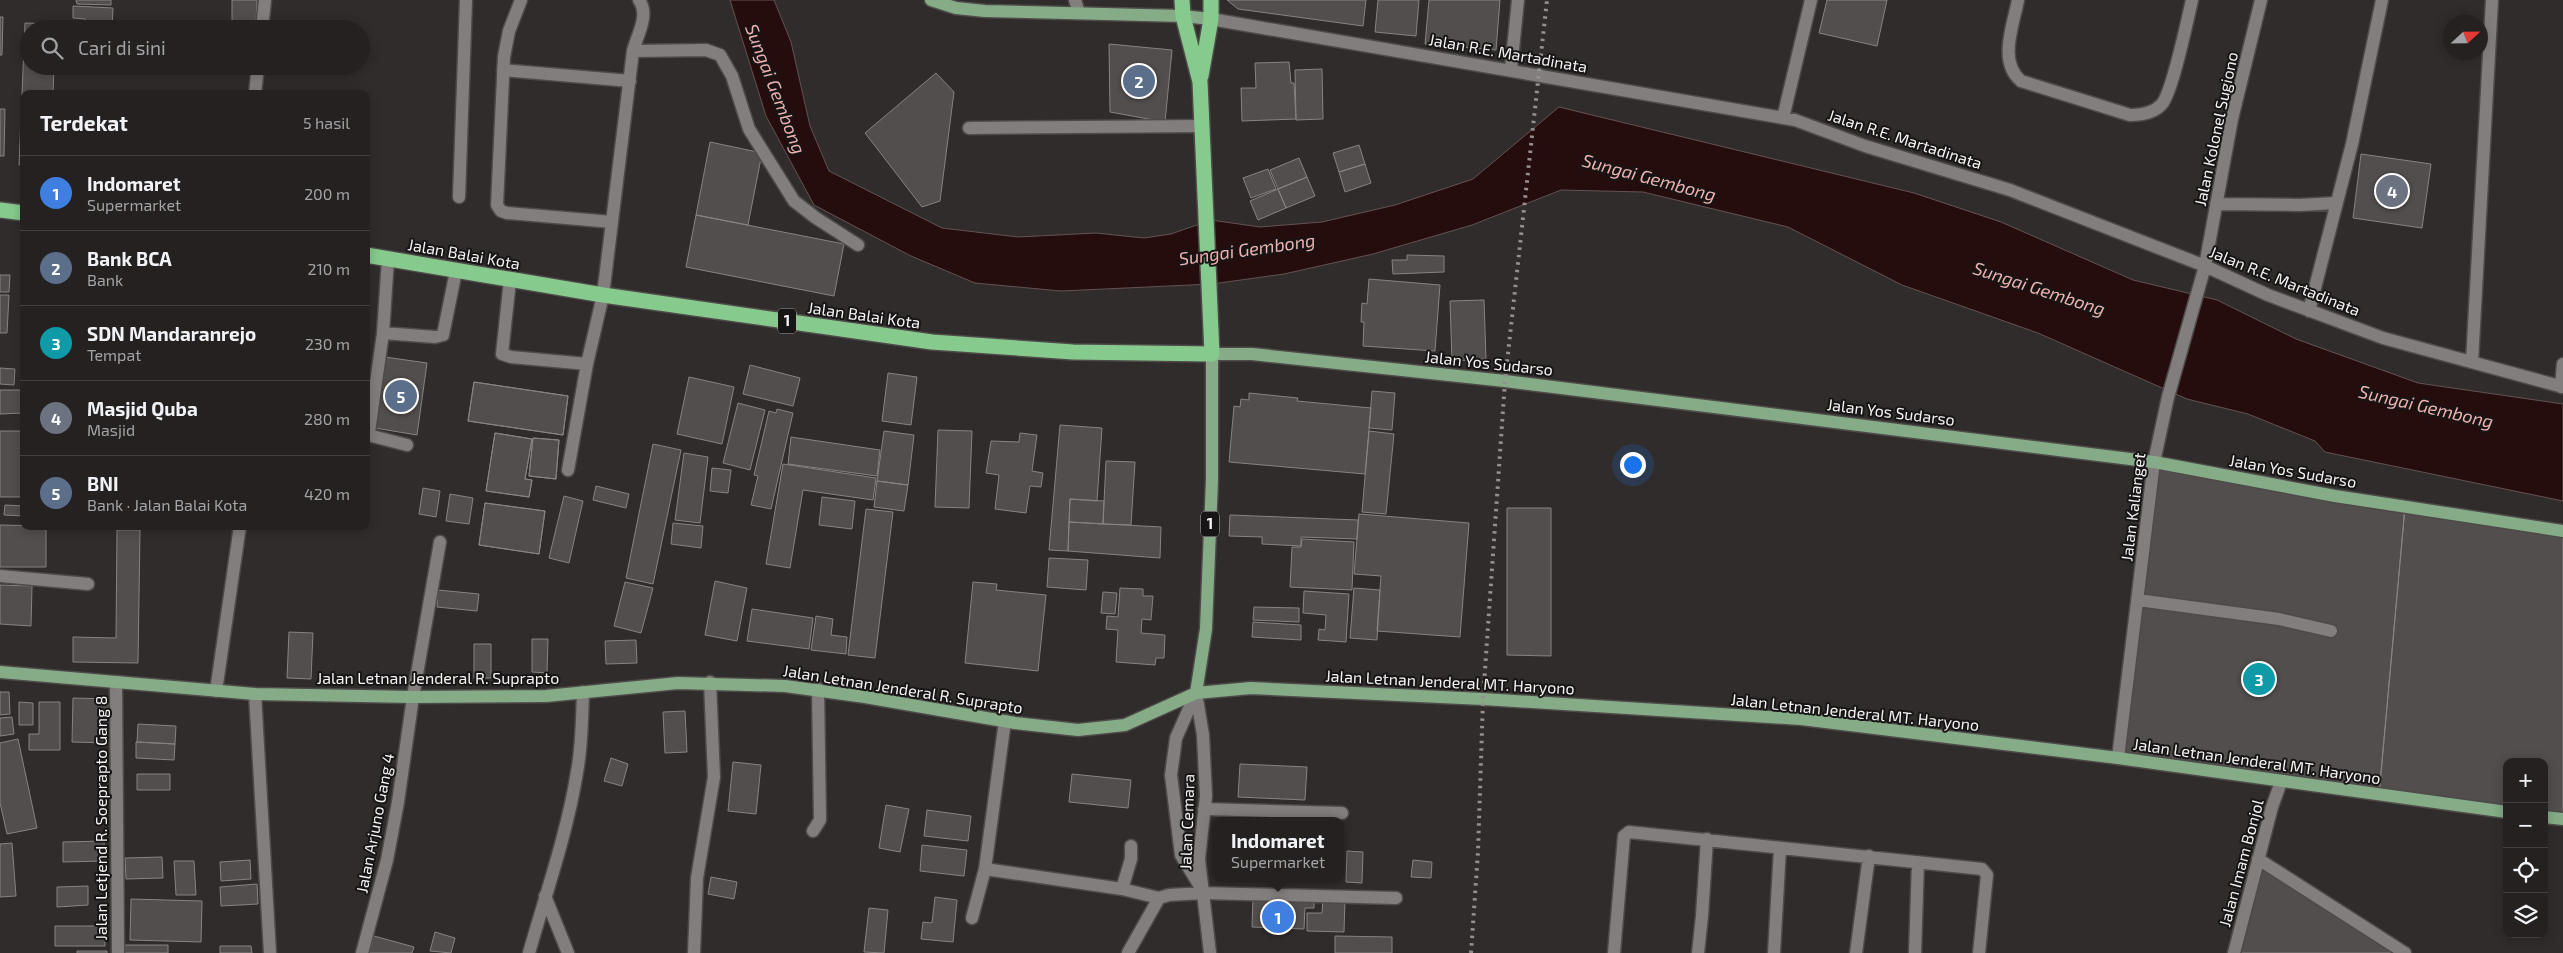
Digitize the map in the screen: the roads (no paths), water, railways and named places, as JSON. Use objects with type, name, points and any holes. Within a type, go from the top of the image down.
[{"type":"highway","name":"1","points":[[1182,0],[1183,16],[1200,82],[1212,354]]},
{"type":"highway","name":"1","points":[[1200,82],[1211,19],[1211,0]]},
{"type":"highway","points":[[0,210],[20,212]]},
{"type":"highway","name":"Jalan Balai Kota","points":[[370,257],[603,295],[932,342],[1072,352],[1212,354]]},
{"type":"main road","points":[[931,0],[956,8],[985,11],[1077,6],[1211,19]]},
{"type":"main road","name":"Jalan Yos Sudarso","points":[[1212,354],[1252,354],[1505,381],[2154,462],[2335,496],[2563,531]]},
{"type":"main road","name":"1","points":[[1196,693],[1206,628],[1212,480],[1212,354]]},
{"type":"main road","name":"Jalan Letnan Jenderal R. Suprapto","points":[[0,672],[254,694],[413,697],[546,696],[678,682],[710,682],[818,689],[1004,720],[1078,730],[1125,725],[1196,693]]},
{"type":"main road","name":"Jalan Letnan Jenderal MT. Haryono","points":[[1196,693],[1261,688],[1801,719],[2118,758],[2503,811]]},
{"type":"main road","points":[[2548,817],[2563,819]]},
{"type":"street","points":[[263,20],[265,0]]},
{"type":"street","points":[[459,197],[466,0]]},
{"type":"street","points":[[521,0],[509,32],[503,70],[497,198],[500,209],[507,213],[612,222]]},
{"type":"street","points":[[568,470],[587,364],[603,295],[633,51],[644,9],[640,0]]},
{"type":"street","points":[[1510,69],[1518,0]]},
{"type":"street","points":[[1783,118],[1811,0]]},
{"type":"street","points":[[2018,0],[2008,55],[2008,65],[2014,75],[2022,82],[2130,115],[2146,114],[2162,104],[2170,86],[2192,0]]},
{"type":"street","name":"Jalan Kolonel Sugiono","points":[[2204,266],[2232,119],[2261,0]]},
{"type":"street","points":[[2309,311],[2352,144],[2382,0]]},
{"type":"street","points":[[2472,362],[2492,0]]},
{"type":"street","name":"Jalan R.E. Martadinata","points":[[1211,19],[1510,69],[1795,120],[1865,146],[2010,190],[2204,266],[2309,311],[2383,338],[2562,387]]},
{"type":"street","points":[[633,51],[706,50],[720,55],[732,76],[748,129],[794,200],[816,218],[858,245]]},
{"type":"street","points":[[503,70],[630,82]]},
{"type":"street","points":[[255,90],[257,75]]},
{"type":"street","points":[[969,128],[1202,126]]},
{"type":"street","points":[[2216,204],[2300,205],[2336,203]]},
{"type":"street","points":[[370,424],[382,333],[388,259]]},
{"type":"street","name":"Jalan Kalianget","points":[[2118,758],[2154,462],[2168,397],[2204,266]]},
{"type":"street","points":[[382,333],[435,337],[443,335],[456,271]]},
{"type":"street","points":[[510,280],[502,354],[511,357],[587,364]]},
{"type":"street","points":[[2562,387],[2563,364]]},
{"type":"street","points":[[370,433],[372,436],[407,445]]},
{"type":"street","points":[[216,691],[239,530]]},
{"type":"street","name":"Jalan Arjuno Gang 4","points":[[362,953],[387,860],[440,542]]},
{"type":"street","points":[[0,576],[88,584]]},
{"type":"street","points":[[2138,600],[2279,619],[2331,631]]},
{"type":"street","name":"Jalan Letjend R. Soeprapto Gang 8","points":[[116,682],[118,953]]},
{"type":"street","points":[[694,953],[696,878],[714,777],[710,682]]},
{"type":"street","points":[[813,831],[820,820],[818,689]]},
{"type":"street","points":[[529,953],[559,854],[578,772],[582,733],[583,692]]},
{"type":"street","name":"Jalan Cemara","points":[[1196,693],[1203,735],[1204,809],[1199,859],[1210,953]]},
{"type":"street","name":"Jalan Cemara","points":[[1196,693],[1176,738],[1170,775],[1181,854],[1204,893]]},
{"type":"street","points":[[254,694],[270,953]]},
{"type":"street","points":[[972,918],[985,869],[1004,720]]},
{"type":"street","name":"Jalan Imam Bonjol","points":[[2234,953],[2272,807],[2281,782]]},
{"type":"street","points":[[1204,809],[1342,813]]},
{"type":"street","points":[[1614,953],[1626,832],[1982,869],[1988,875],[1980,953]]},
{"type":"street","points":[[1698,953],[1707,839]]},
{"type":"street","points":[[1122,890],[1131,859],[1131,846]]},
{"type":"street","points":[[1774,953],[1780,848]]},
{"type":"street","points":[[1856,953],[1869,856]]},
{"type":"street","points":[[2258,859],[2405,953]]},
{"type":"street","points":[[1915,953],[1918,862]]},
{"type":"street","points":[[985,869],[1122,890],[1159,898],[1169,895],[1204,893],[1396,898]]},
{"type":"street","points":[[545,896],[568,953]]},
{"type":"street","points":[[1128,953],[1159,898]]},
{"type":"water","name":"Sungai Gembong","points":[[730,0],[774,0],[791,42],[810,126],[829,171],[942,228],[1018,237],[1096,233],[1144,238],[1171,234],[1211,220],[1260,227],[1322,222],[1395,205],[1473,179],[1559,107],[1914,193],[2001,222],[2133,280],[2217,300],[2296,339],[2418,383],[2563,404],[2563,501],[2325,452],[2315,441],[2248,414],[2187,399],[2038,333],[1902,285],[1788,227],[1643,192],[1561,190],[1472,225],[1373,254],[1284,274],[1212,284],[1061,291],[975,283],[911,256],[814,205],[766,116]]},
{"type":"railway","points":[[1471,953],[1478,852],[1483,699],[1505,381],[1547,0]]},
{"type":"place","name":"Bank BCA","points":[[1139,81]]},
{"type":"place","name":"Masjid Quba","points":[[2392,191]]},
{"type":"place","name":"BNI","points":[[401,396]]},
{"type":"place","name":"SDN Mandaranrejo","points":[[2259,679]]},
{"type":"place","name":"Indomaret","points":[[1278,917]]}]
